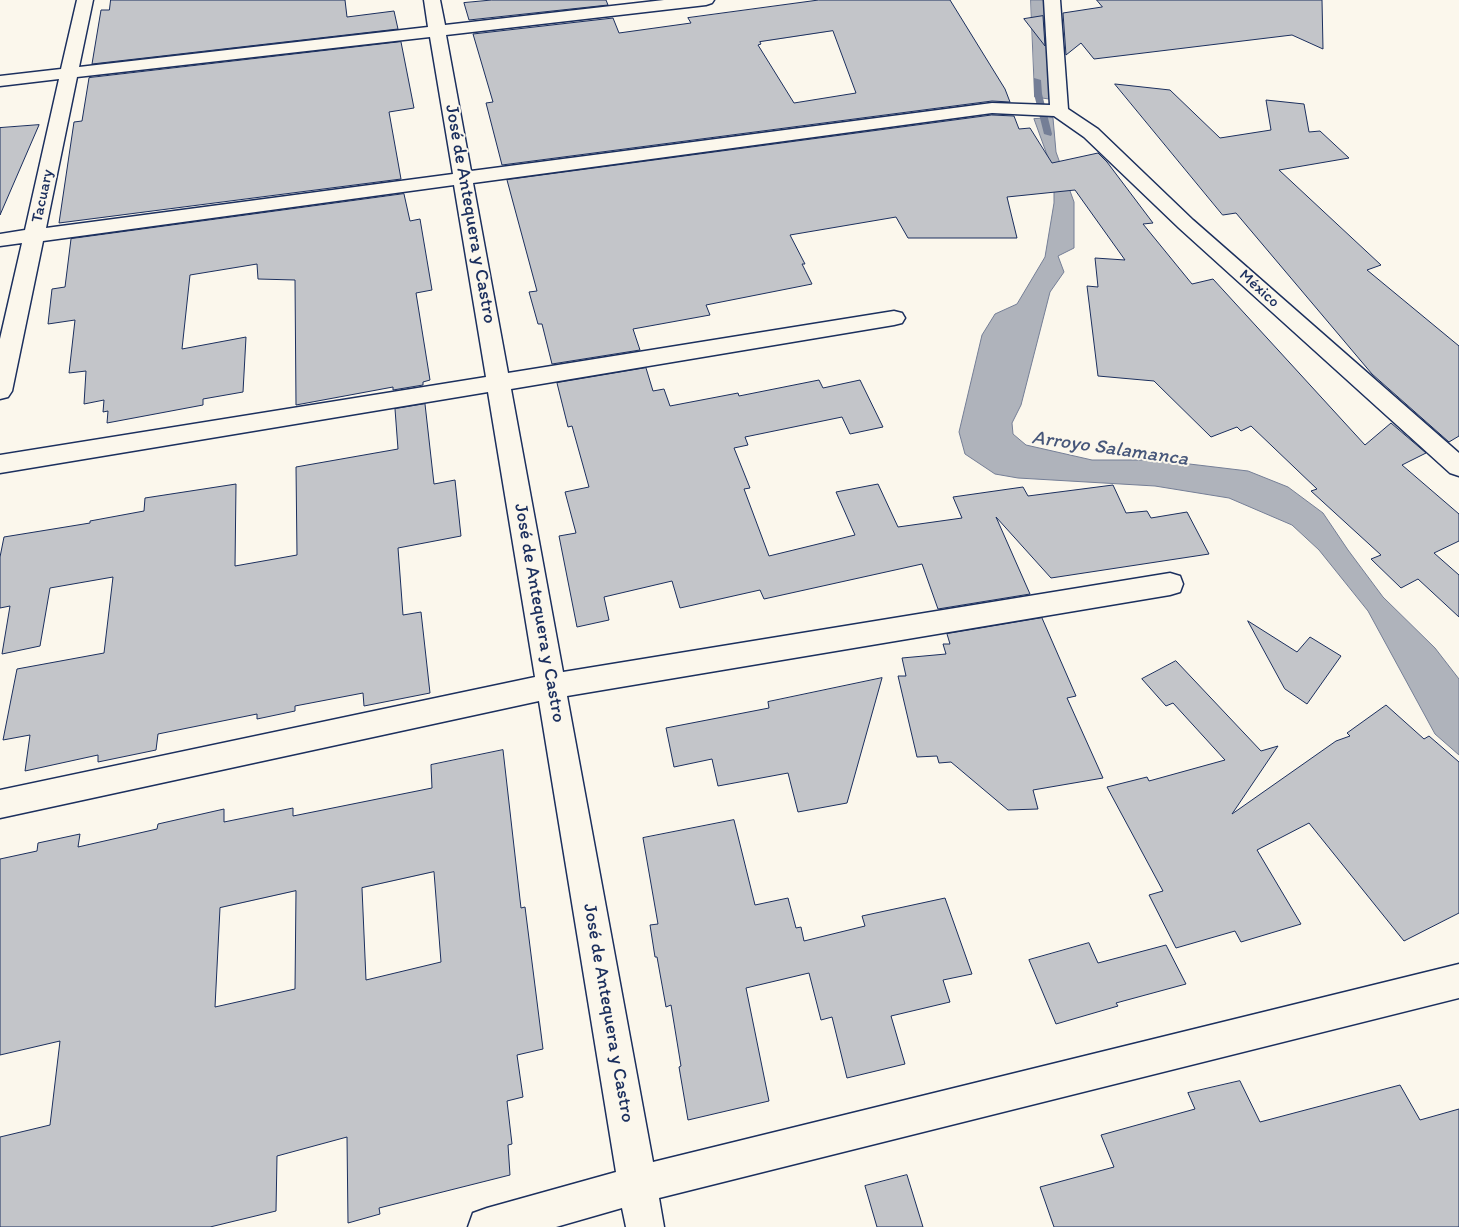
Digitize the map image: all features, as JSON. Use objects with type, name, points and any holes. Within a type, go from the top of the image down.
[{"type":"street","name":"Tacuary","points":[[0,391],[85,0]]},
{"type":"street","name":"José de Antequera y Castro","points":[[432,0],[645,1227]]},
{"type":"street","points":[[0,81],[706,0]]},
{"type":"street","points":[[0,240],[992,108],[1054,111],[1052,0]]},
{"type":"street","name":"México","points":[[1054,111],[1091,133],[1186,224],[1459,467]]},
{"type":"street","points":[[0,464],[894,318]]},
{"type":"street","points":[[0,804],[552,686],[1170,584]]},
{"type":"street","points":[[486,1227],[637,1186],[1459,981]]},
{"type":"shaded area","points":[[1031,0],[1045,0],[1049,99],[1035,97]]},
{"type":"shaded area","points":[[1053,118],[1056,152],[1074,202],[1074,248],[1058,256],[1064,272],[1050,292],[1021,405],[1012,423],[1013,434],[1026,445],[1092,460],[1156,460],[1248,471],[1288,487],[1323,513],[1383,597],[1435,648],[1459,679],[1459,755],[1435,734],[1368,611],[1319,550],[1292,525],[1229,498],[1155,486],[1018,478],[995,474],[965,454],[959,432],[982,335],[995,314],[1017,304],[1045,257],[1054,203],[1054,174],[1034,119]]},
{"type":"building","points":[[111,0],[345,0],[347,17],[394,11],[398,29],[92,64],[101,10],[109,10]]},
{"type":"building","points":[[492,0],[606,0],[608,5],[469,20],[464,3]]},
{"type":"building","points":[[819,0],[950,0],[1005,89],[1010,102],[992,101],[502,165],[486,103],[493,102],[473,34],[613,18],[619,33],[691,23],[688,18]],"holes":[[[833,31],[856,93],[794,103],[758,45],[761,44],[760,42]]]},
{"type":"building","points":[[1097,0],[1322,0],[1323,49],[1292,35],[1094,59],[1081,43],[1066,55],[1063,13],[1102,7]]},
{"type":"building","points":[[1043,16],[1045,46],[1024,19]]},
{"type":"building","points":[[401,42],[414,108],[389,112],[401,179],[59,223],[74,122],[82,121],[89,78]]},
{"type":"building","points":[[1115,84],[1170,90],[1220,138],[1271,130],[1266,100],[1304,104],[1309,132],[1320,131],[1349,158],[1279,170],[1381,265],[1367,270],[1459,346],[1459,436],[1449,442],[1372,374],[1236,213],[1223,215]]},
{"type":"building","points":[[992,115],[1014,116],[1019,129],[1030,128],[1052,163],[1098,153],[1107,162],[1153,223],[1143,224],[1192,284],[1213,279],[1365,445],[1391,423],[1426,453],[1402,465],[1459,514],[1459,541],[1434,553],[1459,575],[1459,617],[1418,579],[1401,588],[1371,559],[1381,555],[1311,491],[1317,489],[1251,426],[1241,431],[1237,427],[1211,437],[1154,381],[1098,376],[1087,286],[1098,287],[1095,258],[1125,260],[1075,190],[1007,197],[1017,238],[908,238],[896,217],[790,235],[805,264],[802,264],[812,284],[706,305],[710,315],[633,329],[640,350],[552,364],[542,324],[538,324],[529,292],[537,291],[507,180]]},
{"type":"building","points":[[39,125],[0,215],[0,128]]},
{"type":"building","points":[[404,194],[410,221],[420,219],[432,290],[416,293],[430,380],[423,382],[423,385],[393,390],[393,387],[296,405],[295,280],[258,279],[257,264],[190,275],[182,349],[246,337],[243,392],[203,399],[203,405],[107,423],[108,411],[103,412],[104,400],[84,404],[86,371],[69,373],[75,320],[48,324],[52,289],[65,287],[71,239]]},
{"type":"building","points":[[646,368],[653,391],[664,389],[670,406],[738,393],[739,396],[819,380],[823,388],[860,380],[883,427],[850,434],[842,417],[745,437],[748,445],[734,448],[750,488],[744,489],[769,556],[855,535],[836,492],[878,484],[898,527],[962,518],[953,497],[1023,487],[1028,496],[1113,485],[1126,513],[1147,511],[1151,518],[1187,512],[1209,554],[1051,578],[996,517],[1030,594],[938,609],[922,564],[764,599],[760,590],[680,608],[672,581],[604,597],[609,620],[577,627],[559,536],[576,533],[565,492],[589,487],[572,426],[568,427],[557,383]]},
{"type":"building","points":[[425,404],[434,484],[455,480],[461,536],[398,548],[403,615],[421,612],[430,693],[364,706],[363,693],[295,706],[295,711],[257,719],[257,714],[158,734],[156,750],[98,762],[98,755],[25,771],[30,735],[3,740],[17,669],[104,653],[113,577],[50,588],[40,646],[2,654],[10,606],[0,608],[0,557],[4,537],[90,523],[90,521],[144,511],[145,498],[236,484],[235,566],[297,555],[296,467],[398,449],[395,409]]},
{"type":"building","points":[[1042,618],[1076,696],[1067,698],[1103,778],[1033,790],[1038,809],[1008,810],[951,762],[939,763],[937,756],[917,757],[898,676],[906,676],[902,658],[946,654],[943,644],[950,644],[947,634]]},
{"type":"building","points":[[1248,621],[1297,652],[1310,637],[1341,656],[1307,704],[1285,689]]},
{"type":"building","points":[[1176,661],[1261,751],[1278,746],[1232,814],[1336,741],[1350,736],[1347,733],[1386,705],[1424,739],[1429,736],[1459,762],[1459,913],[1404,941],[1309,823],[1257,850],[1301,924],[1241,942],[1235,931],[1176,948],[1149,895],[1163,891],[1107,787],[1147,777],[1149,781],[1225,760],[1173,703],[1166,706],[1142,679]]},
{"type":"building","points":[[882,678],[847,803],[798,812],[788,773],[718,786],[712,759],[674,767],[666,728],[769,708],[768,702]]},
{"type":"building","points":[[503,750],[521,908],[525,907],[543,1049],[517,1055],[523,1097],[507,1101],[512,1144],[508,1145],[510,1175],[379,1208],[380,1214],[348,1223],[347,1137],[277,1156],[276,1211],[210,1227],[0,1227],[0,1137],[50,1125],[60,1041],[0,1055],[0,859],[37,851],[38,843],[80,834],[78,847],[157,829],[158,824],[224,809],[224,822],[293,808],[293,816],[432,788],[431,765]],"holes":[[[434,872],[441,962],[366,980],[362,888]],[[296,891],[295,989],[215,1007],[220,908]]]},
{"type":"building","points":[[734,820],[755,905],[788,898],[796,928],[801,927],[804,941],[865,926],[862,916],[945,898],[972,974],[943,980],[950,1002],[891,1016],[905,1064],[847,1078],[832,1017],[821,1020],[809,973],[746,988],[769,1101],[688,1120],[671,1005],[666,1007],[657,957],[655,957],[650,925],[658,924],[643,838]]},
{"type":"building","points":[[1089,943],[1098,963],[1166,945],[1186,984],[1116,1003],[1118,1006],[1056,1024],[1029,960]]},
{"type":"building","points":[[1240,1081],[1260,1122],[1400,1085],[1420,1120],[1459,1109],[1459,1227],[1054,1227],[1040,1187],[1114,1167],[1101,1135],[1195,1109],[1188,1093]]},
{"type":"building","points":[[907,1175],[923,1227],[877,1227],[865,1186]]},
{"type":"waterway","name":"Arroyo Salamanca","points":[[1037,80],[1038,94],[1048,134]]}]
